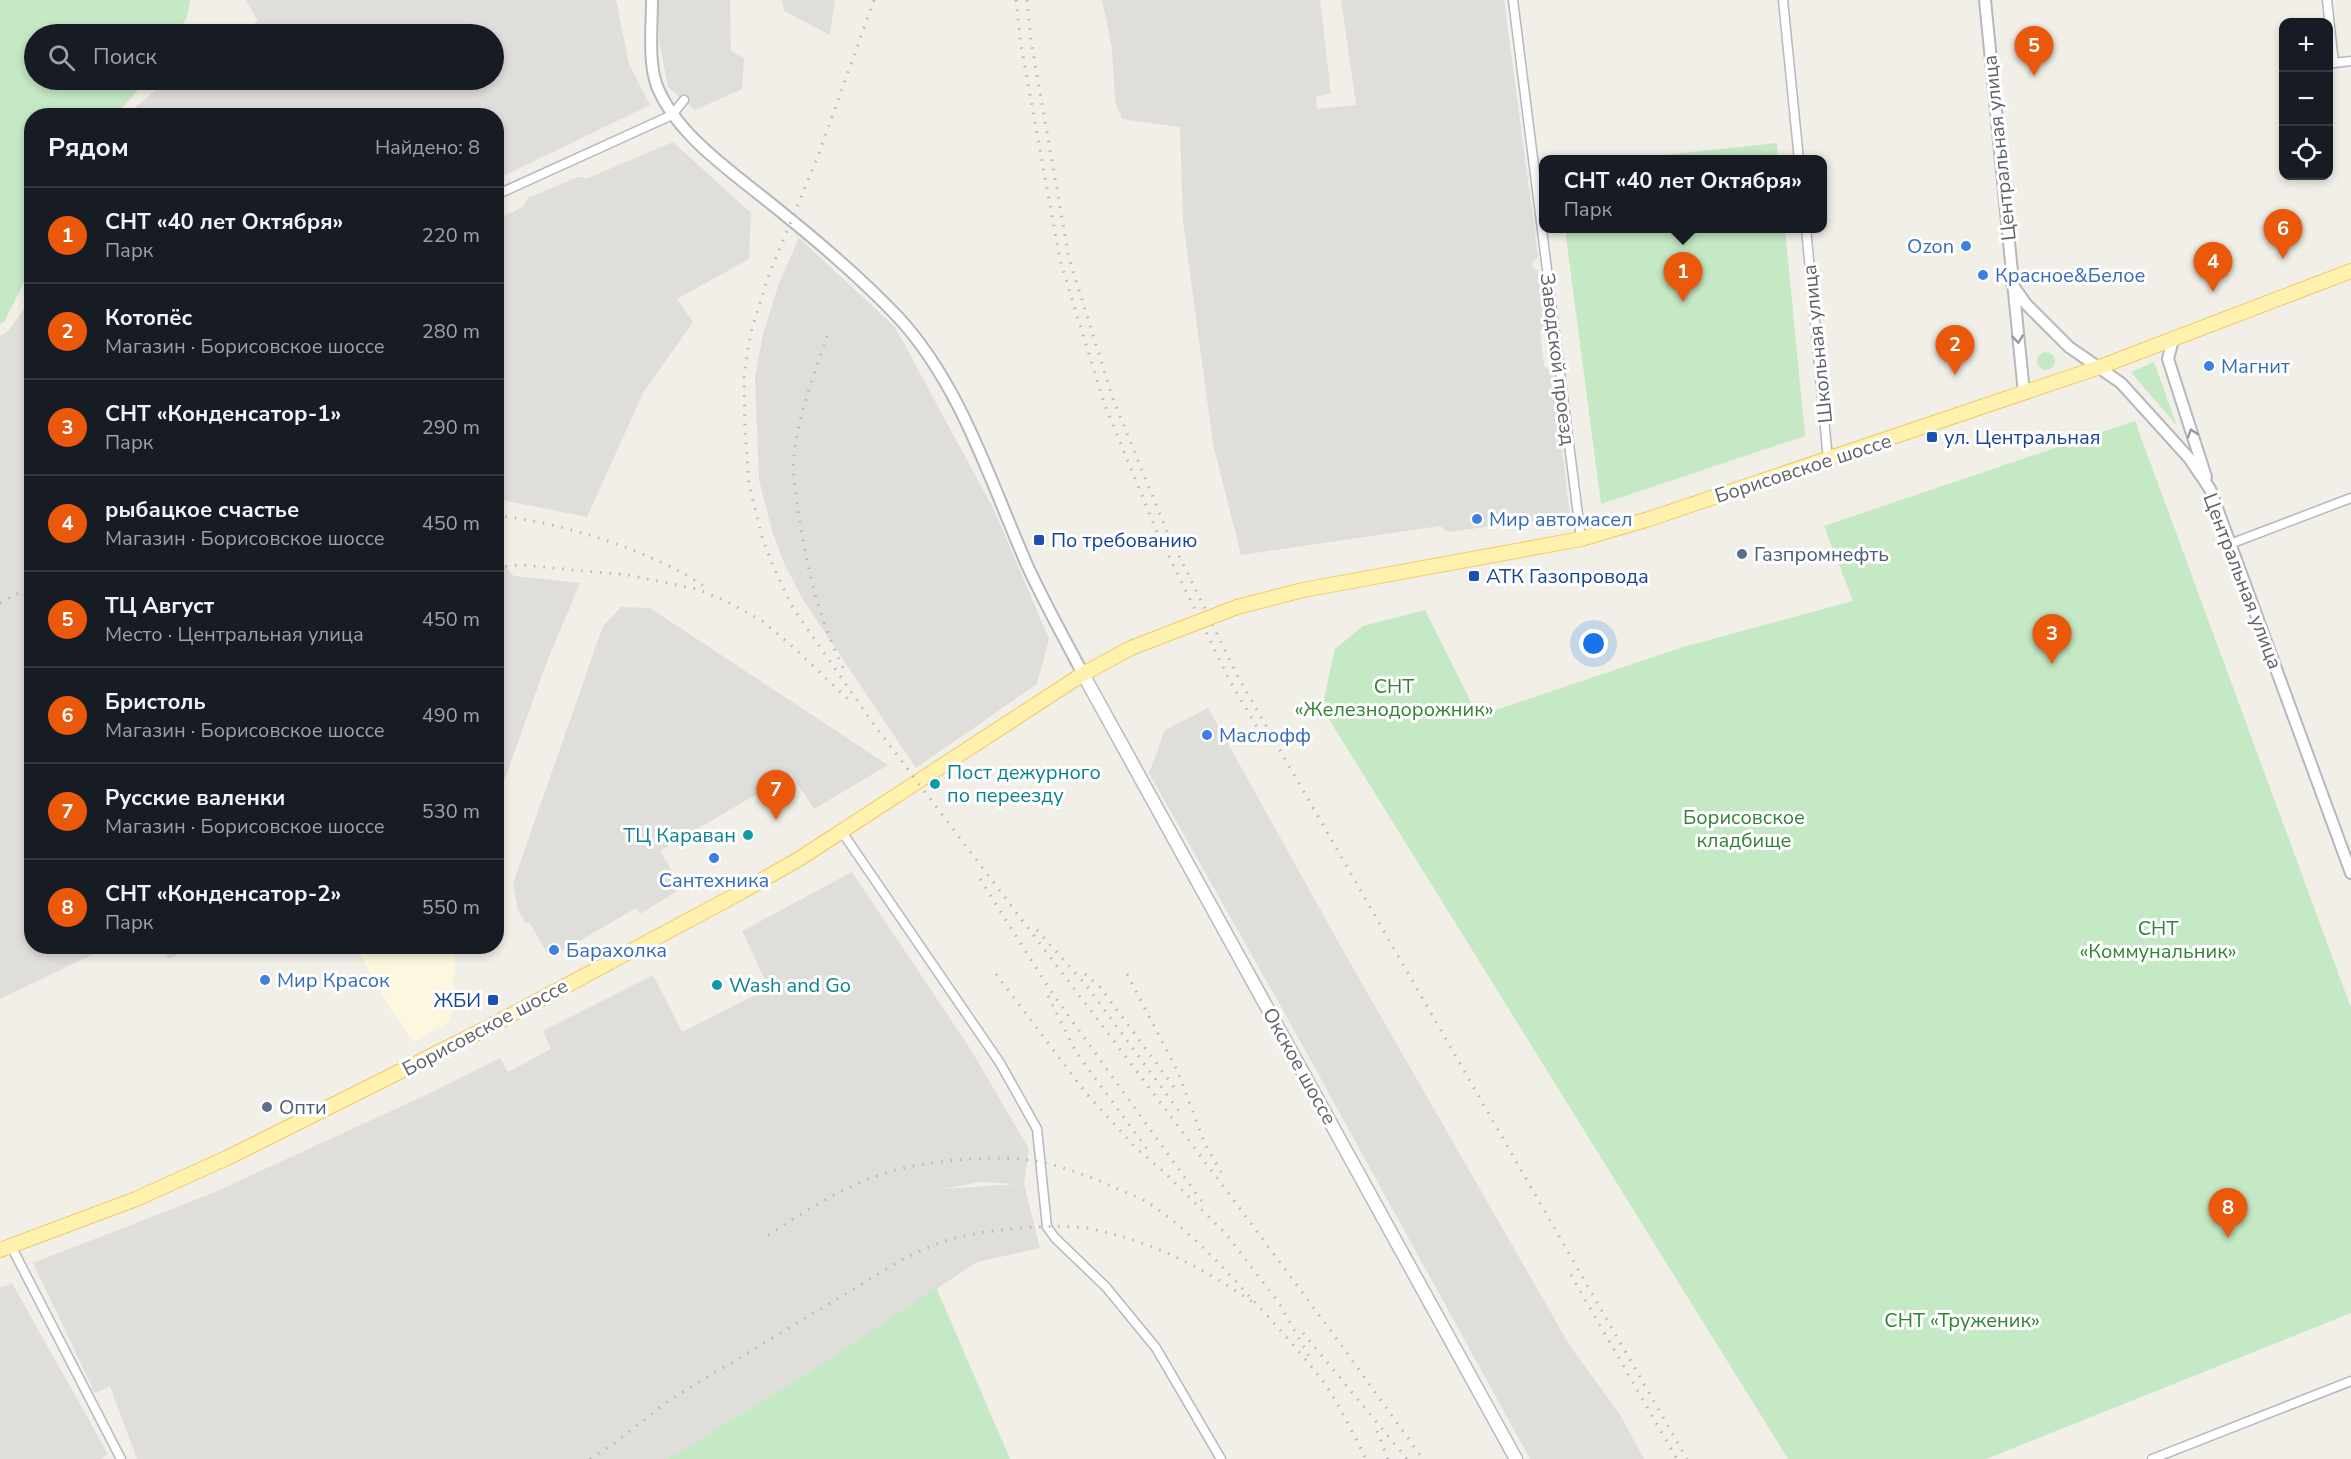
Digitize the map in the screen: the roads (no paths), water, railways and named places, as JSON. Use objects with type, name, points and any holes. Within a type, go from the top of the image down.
[{"type":"main road","name":"Борисовское шоссе","points":[[5,1248],[136,1198],[229,1157],[473,1035],[725,901],[842,832],[1083,674],[1131,648],[1237,607],[1303,590],[1581,539],[1649,519],[2097,368],[2351,271]]},
{"type":"main road","name":"Окское шоссе","points":[[1083,674],[1516,1459]]},
{"type":"street","points":[[652,0],[653,67],[656,85],[672,115],[706,150],[845,264],[899,318],[921,345],[944,380],[966,423],[1028,567],[1083,674]]},
{"type":"street","name":"Заводской проезд","points":[[1513,0],[1539,206]]},
{"type":"street","points":[[1783,0],[1799,155]]},
{"type":"street","name":"Центральная улица","points":[[1984,0],[2012,284],[2026,304],[2069,347],[2121,383],[2188,458],[2210,489],[2351,873]]},
{"type":"street","points":[[2327,0],[2334,63],[2351,61]]},
{"type":"street","points":[[504,191],[672,115],[684,100]]},
{"type":"street","name":"Заводской проезд","points":[[1542,233],[1581,539]]},
{"type":"street","name":"Школьная улица","points":[[1806,233],[1828,460]]},
{"type":"street","points":[[2012,284],[2024,393]]},
{"type":"street","points":[[2173,339],[2168,360],[2210,489]]},
{"type":"street","points":[[2230,544],[2351,498]]},
{"type":"street","points":[[842,832],[1000,1063],[1037,1129],[1047,1227],[1055,1238],[1106,1287],[1156,1348],[1221,1459]]},
{"type":"street","points":[[5,1248],[121,1459]]},
{"type":"street","points":[[2152,1459],[2351,1381]]},
{"type":"railway","points":[[874,0],[818,156],[768,277],[751,332],[744,375],[745,430],[749,484],[762,537],[793,608],[872,722],[1188,1139],[1423,1459]]},
{"type":"railway","points":[[1016,0],[1021,45],[1060,260],[1104,403],[1157,532],[1230,681],[1261,734]]},
{"type":"railway","points":[[1027,0],[1031,41],[1069,258],[1113,399],[1166,529],[1238,677],[1687,1459]]},
{"type":"railway","points":[[827,336],[803,410],[796,441],[794,471],[802,535],[810,574],[827,631],[843,668]]},
{"type":"railway","points":[[504,517],[549,524],[606,540],[661,562],[707,588]]},
{"type":"railway","points":[[504,566],[521,565],[628,575],[697,589],[726,601],[762,621],[791,645],[853,704]]},
{"type":"railway","points":[[0,603],[24,590]]},
{"type":"railway","points":[[980,879],[1050,990],[1203,1203]]},
{"type":"railway","points":[[1037,930],[1086,985],[1179,1111]]},
{"type":"railway","points":[[996,974],[1085,1092],[1136,1148],[1164,1172],[1226,1234],[1279,1303],[1310,1358]]},
{"type":"railway","points":[[1085,974],[1100,987],[1177,1091]]},
{"type":"railway","points":[[1127,974],[1177,1070],[1205,1144],[1221,1172]]},
{"type":"railway","points":[[1048,996],[1076,1052],[1147,1149]]},
{"type":"railway","points":[[768,1235],[843,1190],[875,1176],[908,1167],[966,1159],[1006,1158],[1051,1164],[1090,1177],[1147,1202],[1189,1234],[1214,1259],[1319,1376],[1338,1405],[1366,1459]]},
{"type":"railway","points":[[590,1459],[615,1443],[668,1401],[905,1258],[956,1238],[995,1231],[1039,1227],[1092,1229],[1137,1241],[1179,1258],[1257,1305]]},
{"type":"railway","points":[[1571,1275],[1677,1459]]},
{"type":"railway","points":[[1303,1333],[1407,1459]]},
{"type":"railway","points":[[1377,1431],[1388,1459]]},
{"type":"place","name":"ТЦ Август","points":[[2034,76]]},
{"type":"place","name":"Ozon","points":[[1966,246]]},
{"type":"place","name":"Бристоль","points":[[2283,259]]},
{"type":"place","name":"Красное&Белое","points":[[1983,275]]},
{"type":"place","name":"рыбацкое счастье","points":[[2213,292]]},
{"type":"place","name":"СНТ «40 лет Октября»","points":[[1683,302]]},
{"type":"place","name":"Магнит","points":[[2209,366]]},
{"type":"place","name":"Котопёс","points":[[1955,375]]},
{"type":"place","name":"ул. Центральная","points":[[1932,437]]},
{"type":"place","name":"Мир автомасел","points":[[1477,519]]},
{"type":"place","name":"По требованию","points":[[1039,540]]},
{"type":"place","name":"Газпромнефть","points":[[1742,554]]},
{"type":"place","name":"АТК Газопровода","points":[[1474,576]]},
{"type":"place","name":"СНТ «Конденсатор-1»","points":[[2052,664]]},
{"type":"place","name":"Маслофф","points":[[1207,735]]},
{"type":"place","name":"Пост дежурного по переезду","points":[[935,784]]},
{"type":"place","name":"Русские валенки","points":[[776,820]]},
{"type":"place","name":"ТЦ Караван","points":[[748,835]]},
{"type":"place","name":"Сантехника","points":[[714,858]]},
{"type":"place","name":"Барахолка","points":[[554,950]]},
{"type":"place","name":"Мир Красок","points":[[265,980]]},
{"type":"place","name":"Wash and Go","points":[[717,985]]},
{"type":"place","name":"ЖБИ","points":[[493,1000]]},
{"type":"place","name":"Опти","points":[[267,1107]]},
{"type":"place","name":"СНТ «Конденсатор-2»","points":[[2228,1238]]},
{"type":"park label","name":"СНТ «Железнодорожник»","points":[[1394,698]]},
{"type":"park label","name":"Борисовское кладбище","points":[[1744,828]]},
{"type":"park label","name":"СНТ «Коммунальник»","points":[[2158,940]]},
{"type":"park label","name":"СНТ «Труженик»","points":[[1962,1320]]}]
